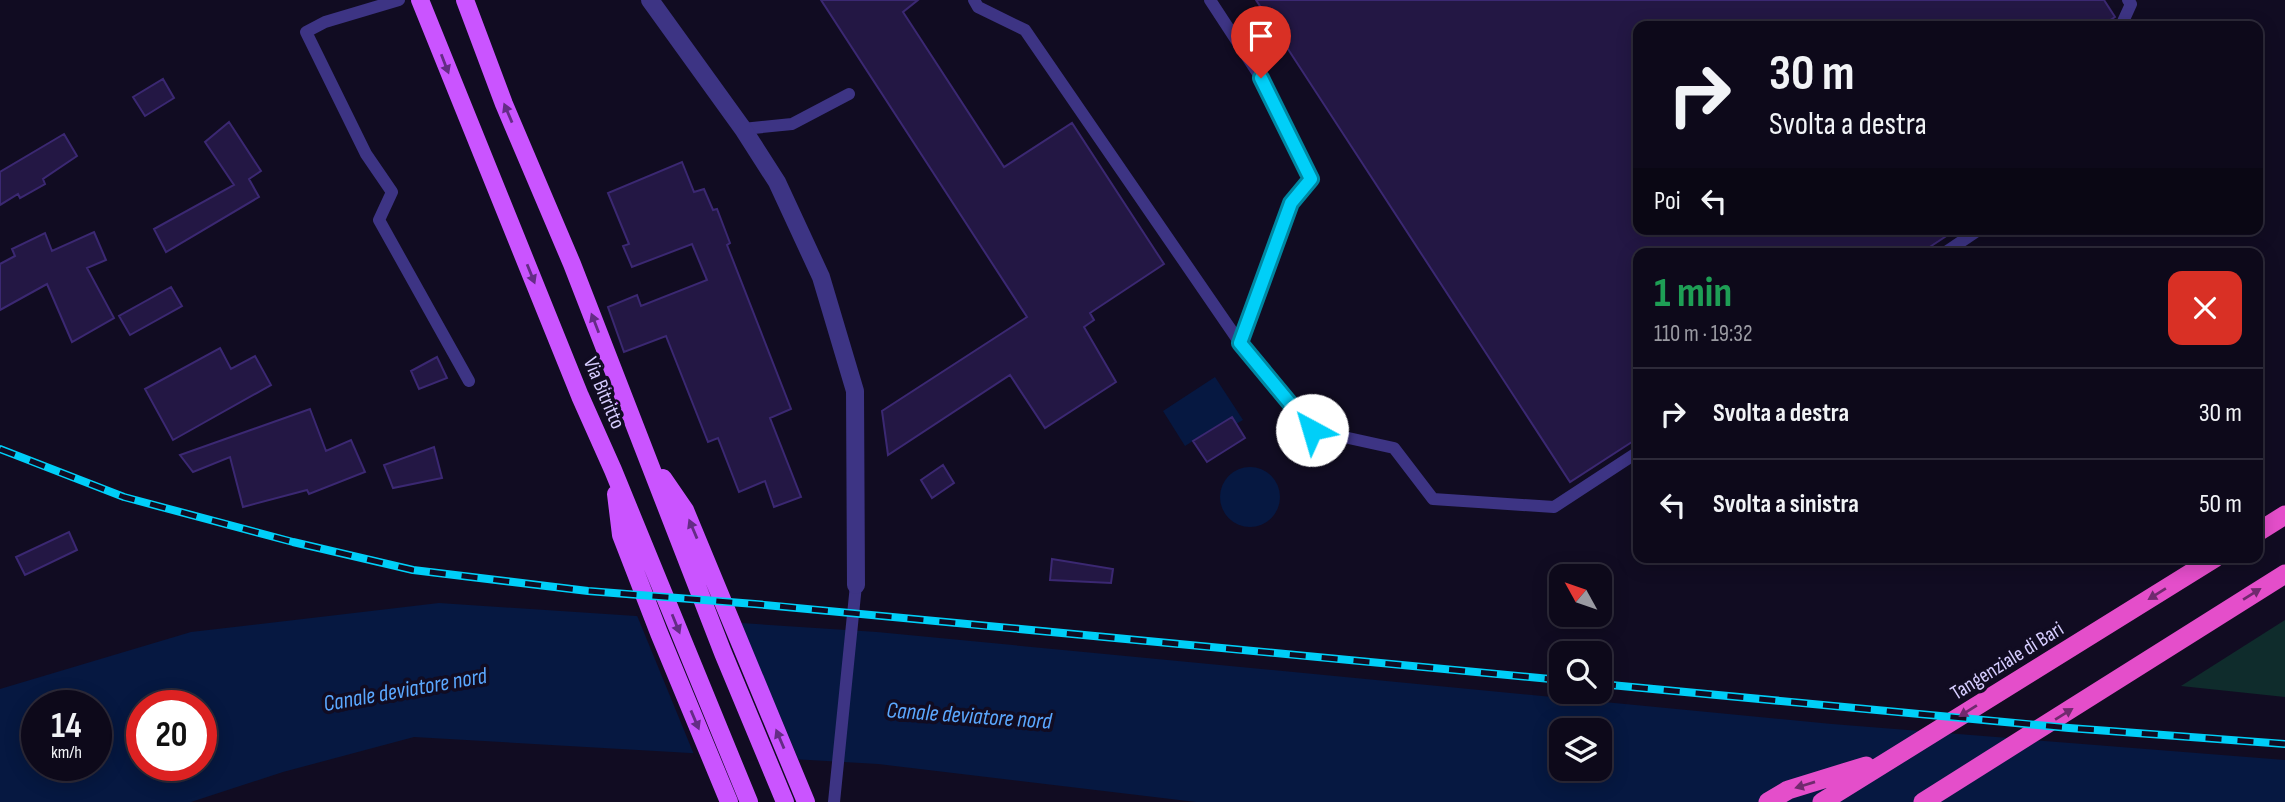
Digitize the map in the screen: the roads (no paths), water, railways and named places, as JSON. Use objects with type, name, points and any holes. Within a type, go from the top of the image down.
[{"type":"highway","points":[[2263,529],[2285,515]]},
{"type":"highway","name":"Tangenziale di Bari","points":[[1822,802],[2207,563]]},
{"type":"highway","points":[[1923,802],[2285,574]]},
{"type":"highway","points":[[1768,802],[1787,790],[1890,759]]},
{"type":"main road","name":"Via Bitritto","points":[[420,0],[580,396],[749,802]]},
{"type":"main road","name":"Via Bitritto","points":[[465,0],[504,104],[572,264],[723,653],[785,802]]},
{"type":"main road","points":[[646,456],[685,510],[806,802]]},
{"type":"main road","points":[[613,470],[621,535],[729,802]]},
{"type":"street","points":[[650,0],[743,129],[777,182],[821,277],[855,391],[856,585]]},
{"type":"lane","points":[[399,0],[325,22],[306,32],[366,154],[392,192],[379,220],[469,381]]},
{"type":"lane","points":[[974,0],[978,6],[1025,30],[1240,343],[1312,430],[1394,448],[1433,499],[1554,507],[1633,455]]},
{"type":"lane","points":[[1210,0],[1261,78],[1311,179],[1291,203],[1240,343]]},
{"type":"lane","points":[[2123,21],[2131,4],[2128,0]]},
{"type":"lane","points":[[743,129],[792,124],[849,93]]},
{"type":"lane","points":[[1952,248],[1971,235]]},
{"type":"lane","points":[[834,802],[856,585]]},
{"type":"water","points":[[1215,377],[1243,420],[1236,424],[1231,417],[1185,446],[1163,411]]},
{"type":"water","points":[[1244,467],[1256,467],[1275,480],[1280,497],[1278,509],[1267,522],[1256,527],[1244,527],[1225,514],[1220,503],[1220,491],[1233,472]]},
{"type":"water","name":"Canale deviatore nord","points":[[439,603],[877,632],[1549,697],[1549,704],[1612,703],[1832,724],[2285,760],[2285,802],[1196,802],[878,764],[414,737],[283,772],[191,802],[0,802],[0,689],[191,632]]},
{"type":"railway","points":[[0,449],[124,497],[293,542],[413,570],[588,591],[755,604],[1549,679]]},
{"type":"railway","points":[[1612,685],[2069,728],[2285,744]]}]
